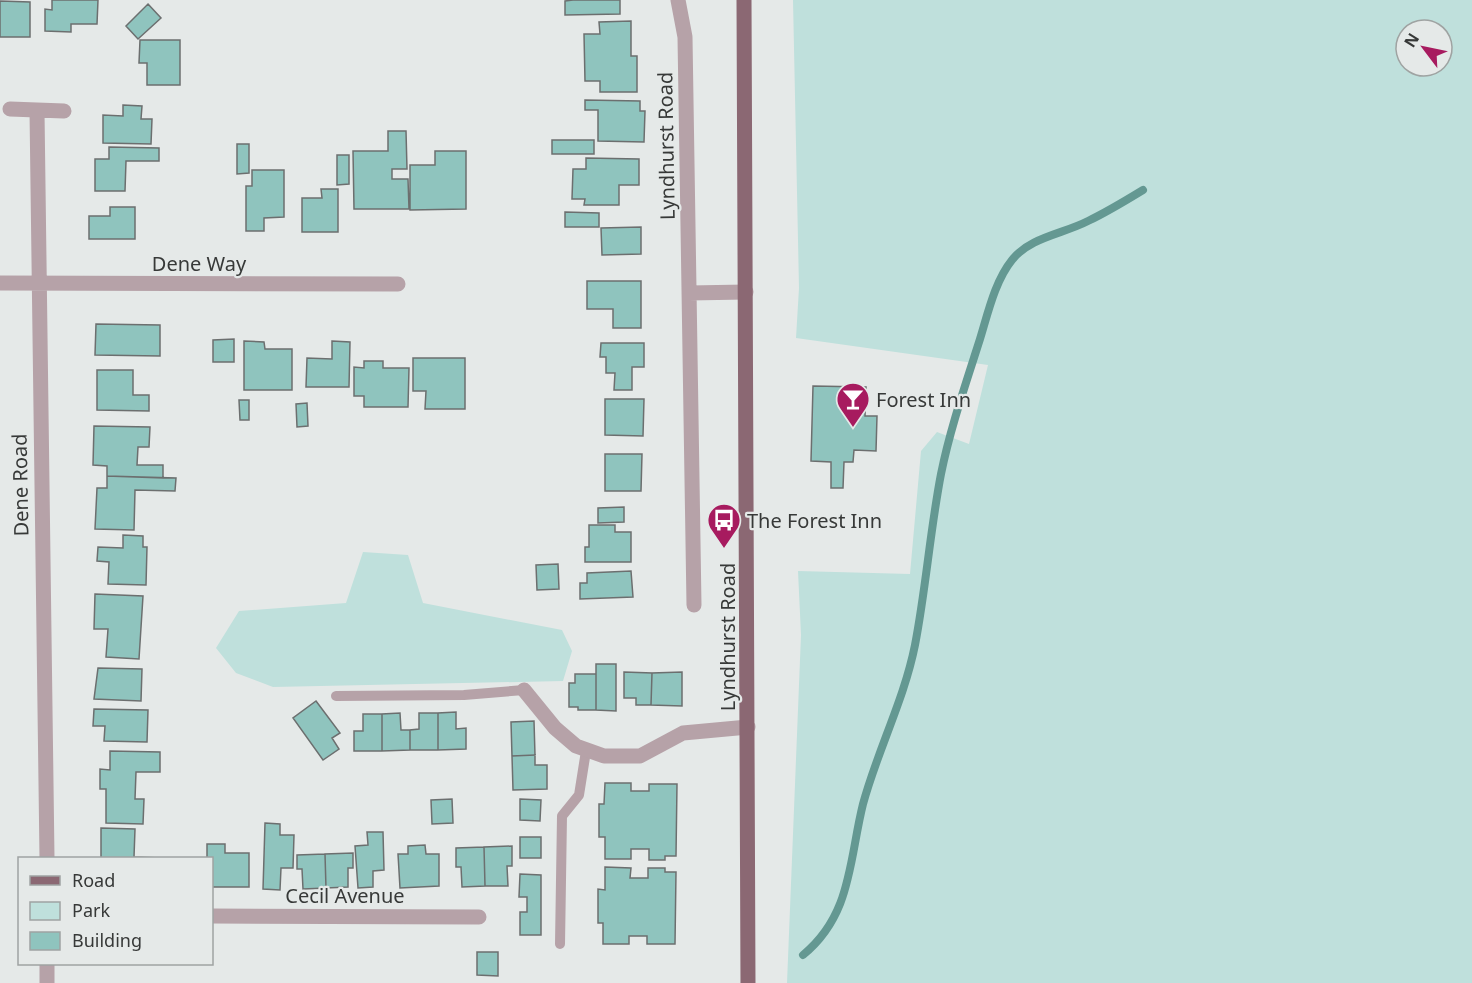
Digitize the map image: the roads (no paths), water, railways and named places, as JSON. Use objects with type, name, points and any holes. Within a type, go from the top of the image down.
[{"type":"main road","name":"Lyndhurst Road","points":[[744,0],[748,983]]},
{"type":"street","name":"Lyndhurst Road","points":[[678,0],[685,37],[693,605]]},
{"type":"street","points":[[10,109],[64,111]]},
{"type":"street","name":"Dene Road","points":[[37,111],[47,857]]},
{"type":"street","name":"Dene Way","points":[[0,283],[398,284]]},
{"type":"street","points":[[689,293],[746,292]]},
{"type":"street","points":[[524,690],[555,728],[586,751],[604,756],[640,756],[683,734],[748,727]]},
{"type":"street","name":"Cecil Avenue","points":[[213,916],[479,917]]},
{"type":"street","points":[[47,965],[47,983]]},
{"type":"lane","points":[[336,696],[455,695],[524,690]]},
{"type":"lane","points":[[560,944],[562,816],[579,795],[586,751]]},
{"type":"waterway","points":[[803,955],[819,939],[840,904],[851,866],[863,804],[910,665],[919,624],[941,474],[959,406],[997,287],[1012,260],[1028,246],[1088,221],[1143,190]]},
{"type":"place","name":"Forest Inn","points":[[853,428]]},
{"type":"place","name":"The Forest Inn","points":[[724,549]]}]
